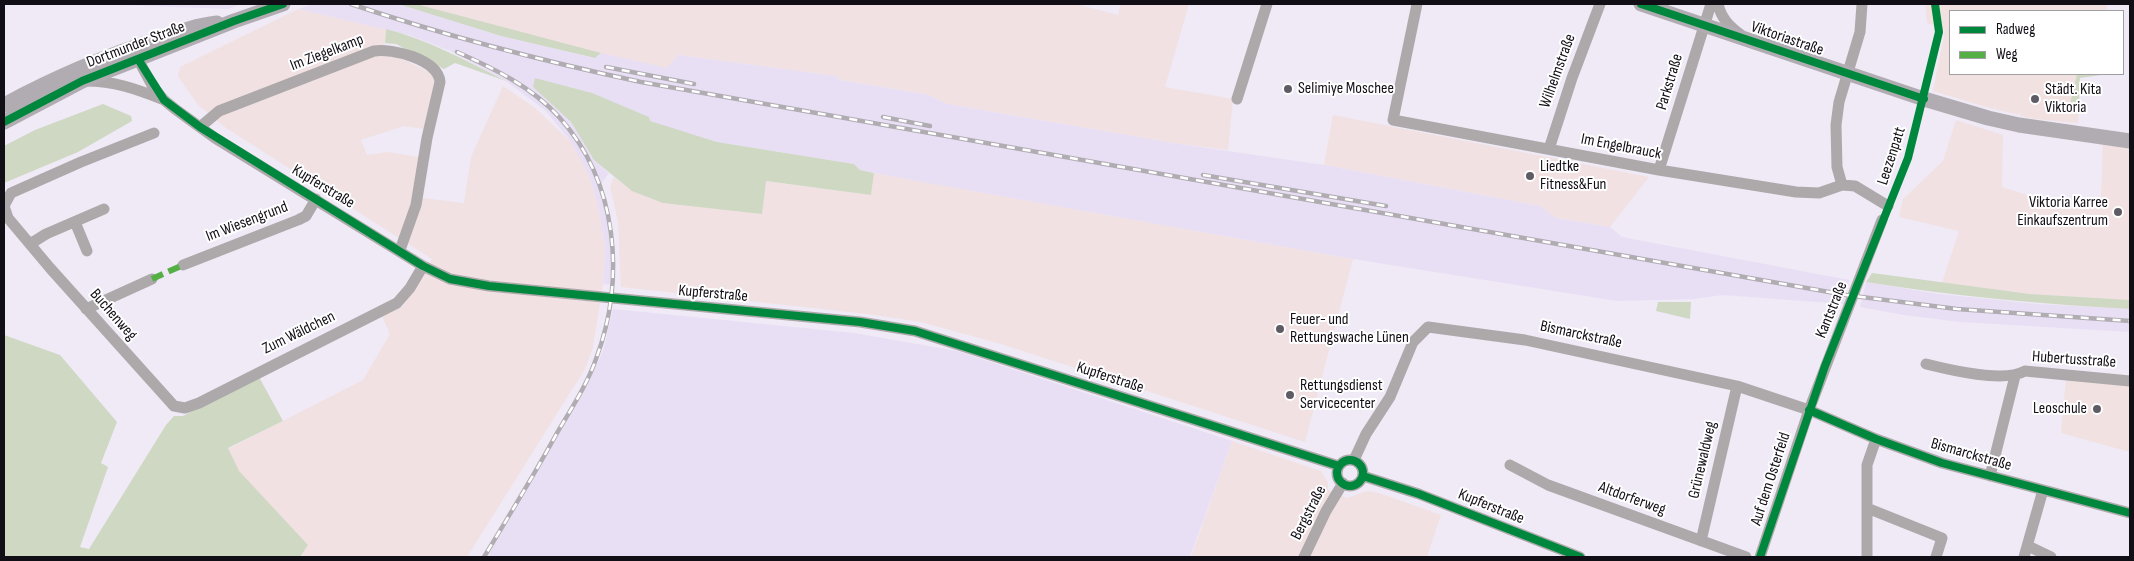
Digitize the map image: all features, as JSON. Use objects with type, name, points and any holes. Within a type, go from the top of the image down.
[{"type":"main road","name":"Dortmunder Straße","points":[[4,105],[37,87],[283,4]]},
{"type":"main road","name":"Viktoriastraße","points":[[1641,4],[1848,74],[1998,121],[2130,141]]},
{"type":"main road","name":"Dortmunder Straße","points":[[4,122],[135,53]]},
{"type":"main road","name":"Viktoriastraße","points":[[2086,133],[2130,134]]},
{"type":"street","points":[[1237,99],[1267,4]]},
{"type":"street","name":"Im Engelbrauck","points":[[1417,4],[1393,120],[1659,170],[1807,193],[1828,192],[1842,185]]},
{"type":"street","name":"Wilhelmstraße","points":[[1549,149],[1572,78],[1600,4]]},
{"type":"street","name":"Parkstraße","points":[[1659,170],[1711,4]]},
{"type":"street","points":[[1718,4],[1722,16],[1729,26],[1748,40]]},
{"type":"street","points":[[1862,4],[1860,32],[1839,102],[1836,125],[1837,167],[1842,185],[1855,186],[1888,206]]},
{"type":"street","name":"Im Ziegelkamp","points":[[200,127],[219,111],[374,51],[398,52],[428,66],[439,75],[440,82],[428,130],[417,200],[400,250]]},
{"type":"street","name":"Kupferstraße","points":[[135,53],[164,100],[200,127],[423,266],[450,278],[470,283],[852,321],[915,331],[1339,466]]},
{"type":"street","points":[[82,81],[105,81],[164,100]]},
{"type":"street","name":"Buchenweg","points":[[154,133],[11,193],[4,206],[8,218],[30,244],[174,406]]},
{"type":"street","name":"Im Wiesengrund","points":[[183,265],[298,220],[306,216],[316,200]]},
{"type":"street","points":[[30,244],[46,234],[104,209]]},
{"type":"street","name":"Kantstraße","points":[[1809,410],[1882,220]]},
{"type":"street","points":[[75,222],[87,251]]},
{"type":"street","name":"Zum Wäldchen","points":[[174,406],[185,408],[199,403],[397,303],[410,288],[423,266]]},
{"type":"street","points":[[86,308],[152,279]]},
{"type":"street","name":"Bismarckstraße","points":[[1354,460],[1366,434],[1390,397],[1413,342],[1428,326],[1535,342],[1737,386],[1809,410],[1876,439],[1942,463],[2130,513]]},
{"type":"street","name":"Hubertusstraße","points":[[1926,364],[1956,371],[2015,376],[2025,371],[2130,381]]},
{"type":"street","name":"Hubertusstraße","points":[[1990,476],[2015,376]]},
{"type":"street","name":"Grünewaldweg","points":[[1701,541],[1737,386]]},
{"type":"street","name":"Auf dem Osterfeld","points":[[1760,557],[1809,410]]},
{"type":"street","points":[[1867,557],[1867,465],[1876,439]]},
{"type":"street","points":[[1346,460],[1354,460],[1362,466],[1363,476],[1355,485],[1343,483],[1338,477],[1339,466],[1346,460]]},
{"type":"street","name":"Altdorferweg","points":[[1510,465],[1548,486],[1746,557]]},
{"type":"street","name":"Kupferstraße","points":[[1363,476],[1418,494],[1580,557]]},
{"type":"street","name":"Bergstraße","points":[[1304,557],[1326,511],[1343,483]]},
{"type":"street","points":[[2043,490],[2026,552],[2051,557]]},
{"type":"street","points":[[1867,508],[1942,538],[1936,557]]},
{"type":"shaded area","points":[[93,4],[242,4],[228,9]]},
{"type":"shaded area","points":[[313,4],[398,4],[501,36],[594,58],[601,53],[667,68],[678,55],[836,76],[840,80],[929,95],[947,104],[1173,143],[1324,165],[1540,206],[1556,218],[1610,227],[1622,237],[1849,280],[1844,304],[1723,295],[1694,299],[1617,301],[1353,259],[917,181],[860,170],[854,164],[717,142],[533,87],[571,122],[594,160],[609,173],[601,184],[614,239],[615,285],[603,284],[605,248],[598,205],[589,175],[571,142],[546,111],[506,81],[450,51],[409,35],[298,9]]},
{"type":"shaded area","points":[[416,4],[1076,4],[1118,15],[1121,4],[1189,4],[1165,87],[1233,99],[1228,150],[1173,143],[947,104],[929,95],[840,80],[836,76],[678,55],[667,68],[621,59]]},
{"type":"shaded area","points":[[1925,4],[2108,4],[2106,10],[1949,10],[1949,75],[2077,75],[2080,78],[2078,123],[2020,116],[2020,109],[2019,115],[1994,109],[1996,103],[1993,109],[1933,91],[1945,30],[1927,23]]},
{"type":"shaded area","points":[[298,9],[386,29],[384,50],[431,73],[436,81],[424,129],[404,126],[361,140],[367,155],[388,152],[419,157],[414,197],[464,203],[471,157],[503,86],[535,108],[571,142],[589,174],[598,205],[605,248],[603,284],[593,347],[585,369],[467,557],[300,557],[308,545],[218,454],[363,380],[390,334],[382,316],[403,306],[432,259],[226,128],[198,105],[178,76],[180,67]]},
{"type":"shaded area","points":[[1333,115],[1649,177],[1610,227],[1556,218],[1540,206],[1324,165]]},
{"type":"shaded area","points":[[1956,120],[2003,135],[2002,187],[2057,205],[2057,201],[2093,205],[2101,197],[2103,143],[2130,148],[2130,300],[2030,294],[1942,283],[1959,231],[1899,217],[1903,199],[1943,161]]},
{"type":"shaded area","points":[[874,173],[1353,259],[1305,442],[1001,344],[921,322],[867,314],[621,287],[618,221],[610,187],[614,177],[632,191],[762,214],[765,181],[871,195]]},
{"type":"shaded area","points":[[1866,282],[1939,294],[2038,304],[2130,309],[2130,332],[1960,322],[1860,307]]},
{"type":"shaded area","points":[[613,309],[854,333],[957,351],[1232,441],[1190,557],[487,557],[588,384],[603,351]]},
{"type":"shaded area","name":"Leoschule","points":[[2066,379],[2130,385],[2130,452],[2061,433]]},
{"type":"shaded area","points":[[1232,441],[1321,471],[1328,483],[1328,490],[1347,498],[1367,491],[1379,493],[1441,515],[1427,557],[1191,557]]},
{"type":"green space","points":[[398,4],[416,4],[601,53],[595,58],[501,36]]},
{"type":"green space","points":[[386,29],[433,45],[506,81],[455,63],[444,69],[396,44],[385,43]]},
{"type":"green space","points":[[2077,75],[2101,75],[2080,78],[2079,105],[2070,104]]},
{"type":"green space","points":[[535,78],[592,93],[649,117],[650,121],[717,142],[854,164],[860,170],[874,173],[871,195],[766,181],[762,214],[663,203],[632,191],[594,160],[571,122],[533,87]]},
{"type":"green space","points":[[103,104],[131,116],[132,121],[78,152],[4,183],[4,146],[35,130]]},
{"type":"green space","points":[[1872,273],[2030,294],[2130,300],[2130,309],[1998,299],[1866,282]]},
{"type":"green space","points":[[1658,302],[1691,302],[1690,319],[1656,311]]},
{"type":"green space","points":[[4,335],[60,355],[117,422],[101,463],[108,467],[80,547],[89,549],[166,425],[174,416],[183,416],[259,377],[283,421],[228,448],[239,471],[308,545],[300,557],[4,557]]},
{"type":"railway","points":[[351,4],[422,27],[494,47],[641,82],[1846,295],[1957,309],[2130,321]]},
{"type":"railway","points":[[457,52],[511,79],[537,96],[559,117],[579,143],[594,171],[605,201],[611,232],[613,264],[611,297],[605,328],[592,369],[573,406],[484,557]]},
{"type":"railway","points":[[606,67],[694,84]]},
{"type":"railway","points":[[883,117],[930,126]]},
{"type":"railway","points":[[1203,175],[1386,206]]},
{"type":"marked path","points":[[152,279],[183,265]]},
{"type":"cycle path","points":[[4,122],[82,81],[234,21],[283,4]]},
{"type":"cycle path","points":[[1641,4],[1924,99]]},
{"type":"cycle path","name":"Leezenpatt","points":[[1760,557],[1825,366],[1908,158],[1939,32],[1935,4]]},
{"type":"cycle path","points":[[138,59],[164,100],[200,127],[423,266],[450,279],[489,286],[860,322],[915,331],[1339,466]]},
{"type":"cycle path","points":[[1809,410],[1876,439],[1942,463],[2130,513]]},
{"type":"cycle path","points":[[1350,460],[1359,464],[1363,473],[1359,482],[1350,486],[1341,482],[1337,473],[1341,464],[1350,460]]},
{"type":"cycle path","points":[[1363,476],[1419,494],[1580,557]]},
{"type":"place","name":"Selimiye Moschee","points":[[1288,89]]},
{"type":"place","name":"Städt. Kita Viktoria","points":[[2035,99]]},
{"type":"place","name":"Liedtke Fitness&Fun","points":[[1530,176]]},
{"type":"place","name":"Viktoria Karree Einkaufszentrum","points":[[2118,212]]},
{"type":"place","name":"Feuer- und Rettungswache Lünen","points":[[1280,329]]},
{"type":"place","name":"Rettungsdienst Servicecenter","points":[[1290,395]]},
{"type":"place","name":"Leoschule","points":[[2097,409]]}]
